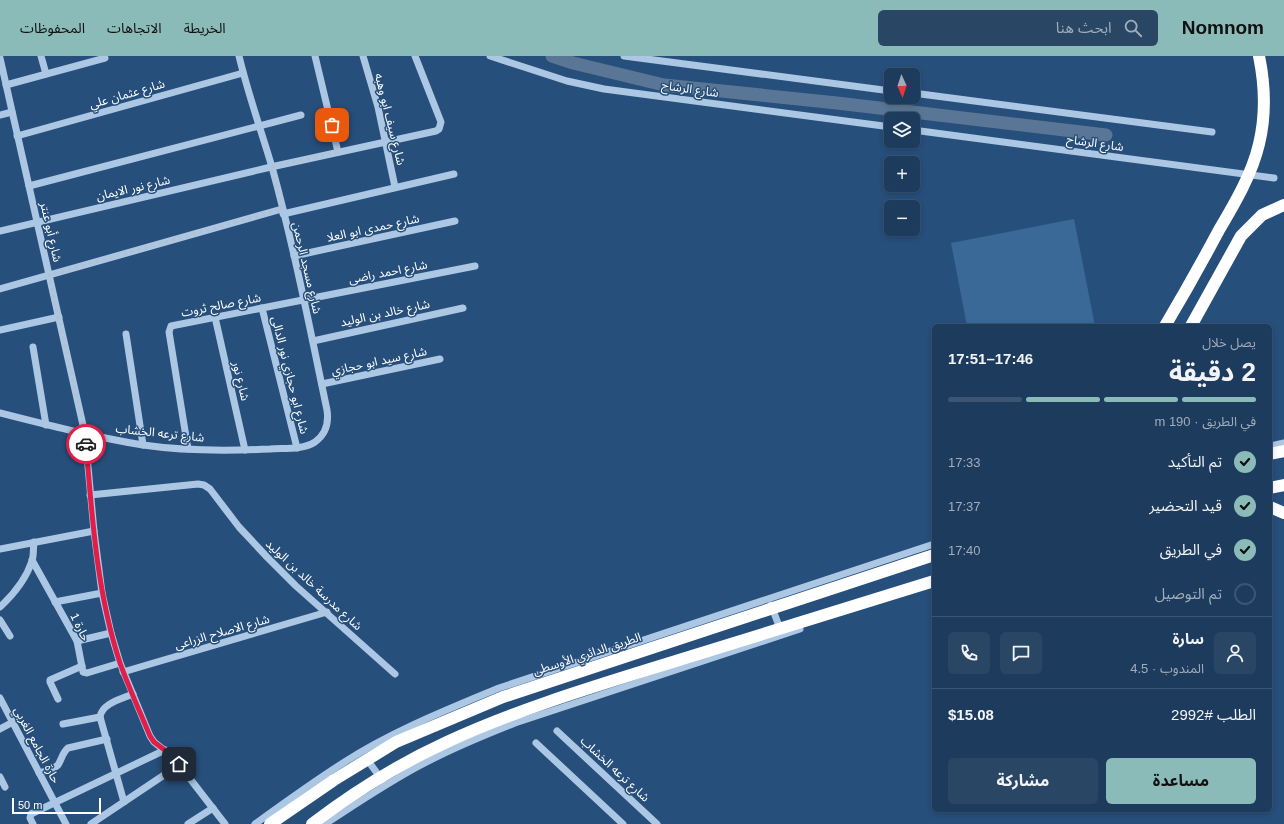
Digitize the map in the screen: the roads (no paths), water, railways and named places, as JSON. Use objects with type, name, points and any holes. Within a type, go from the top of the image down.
[{"type":"highway","points":[[1167,324],[1234,204],[1250,172],[1259,145],[1264,109],[1264,88],[1259,56]]},
{"type":"highway","points":[[1192,324],[1241,236],[1262,215],[1284,205]]},
{"type":"highway","points":[[1272,452],[1284,451]]},
{"type":"highway","points":[[1272,488],[1284,485]]},
{"type":"highway","points":[[1272,508],[1284,513]]},
{"type":"highway","name":"الطريق الدائري الأوسطى","points":[[270,824],[334,780],[396,742],[503,696],[932,556]]},
{"type":"highway","points":[[312,824],[338,804],[391,771],[446,742],[497,721],[611,681],[932,583]]},
{"type":"street","points":[[41,56],[46,74]]},
{"type":"street","name":"شارع مسجد الرحمن","points":[[239,56],[283,211],[304,300],[328,419],[326,428],[315,442],[297,448]]},
{"type":"street","points":[[315,56],[338,152]]},
{"type":"street","name":"شارع سيف ابو وهبه","points":[[363,56],[373,90],[395,187]]},
{"type":"street","name":"شارع نور الايمان","points":[[0,231],[271,167],[436,131],[441,126],[441,122],[415,56]]},
{"type":"street","name":"شارع الرشاح","points":[[490,56],[567,81],[604,88],[884,126]]},
{"type":"street","name":"شارع الرشاح","points":[[624,56],[884,90]]},
{"type":"street","name":"شارع أبو عنتر","points":[[0,58],[85,434],[90,494],[102,593],[120,663],[150,736],[154,742],[165,750],[179,764],[225,824]]},
{"type":"street","points":[[6,85],[46,74],[89,59],[105,58]]},
{"type":"street","name":"شارع عثمان علي","points":[[18,136],[243,72]]},
{"type":"street","points":[[920,94],[1212,132]]},
{"type":"street","points":[[0,115],[12,112]]},
{"type":"street","points":[[29,186],[301,115]]},
{"type":"street","name":"شارع الرشاح","points":[[920,131],[1274,178]]},
{"type":"street","points":[[0,289],[283,211],[454,174]]},
{"type":"street","name":"شارع حمدى ابو العلا","points":[[294,256],[455,221]]},
{"type":"street","name":"شارع احمد راضى","points":[[304,300],[475,266]]},
{"type":"street","name":"شارع صالح ثروت","points":[[188,449],[169,330],[173,326],[304,300]]},
{"type":"street","name":"شارع ابو حجازي نور الدالى","points":[[262,308],[297,448]]},
{"type":"street","name":"شارع خالد بن الوليد","points":[[312,341],[463,308]]},
{"type":"street","points":[[0,330],[59,317]]},
{"type":"street","name":"شارع نور","points":[[215,317],[245,450]]},
{"type":"street","points":[[126,334],[144,445]]},
{"type":"street","points":[[33,347],[46,425]]},
{"type":"street","name":"شارع سيد ابو حجازي","points":[[322,384],[440,359]]},
{"type":"street","name":"شارع ترعه الخشاب","points":[[0,413],[85,434],[144,445],[188,449],[245,450],[297,448]]},
{"type":"street","points":[[1272,451],[1284,443]]},
{"type":"street","name":"شارع مدرسة خالد بن الوليد","points":[[90,494],[198,484],[204,485],[210,489],[267,558],[296,586],[395,674]]},
{"type":"street","points":[[1272,492],[1284,490]]},
{"type":"street","points":[[0,549],[94,531]]},
{"type":"street","points":[[0,607],[17,589],[26,575],[32,560],[34,542]]},
{"type":"street","points":[[256,824],[343,763],[362,752],[435,715],[499,688],[932,545]]},
{"type":"street","name":"حارة 1","points":[[32,560],[77,641],[82,666]]},
{"type":"street","points":[[325,824],[386,785],[450,750],[514,723],[868,607],[932,588]]},
{"type":"street","points":[[55,602],[102,593]]},
{"type":"street","points":[[769,599],[782,635]]},
{"type":"street","name":"شارع الاصلاح الزراعى","points":[[123,672],[327,612]]},
{"type":"street","points":[[0,620],[10,636]]},
{"type":"street","points":[[77,641],[111,632]]},
{"type":"street","points":[[58,699],[50,680],[82,666],[83,672],[86,673],[120,663]]},
{"type":"street","points":[[124,802],[100,717],[102,711],[107,706],[133,694]]},
{"type":"street","name":"حارة الجامع الغربي","points":[[0,698],[66,824]]},
{"type":"street","points":[[63,724],[100,717]]},
{"type":"street","points":[[0,729],[13,722]]},
{"type":"street","name":"شارع ترعه الخشاب","points":[[557,731],[657,824]]},
{"type":"street","points":[[39,773],[56,767],[64,752],[68,748],[106,739]]},
{"type":"street","points":[[536,743],[623,824]]},
{"type":"street","points":[[33,824],[30,818],[31,814],[165,750]]},
{"type":"street","points":[[362,752],[386,785]]},
{"type":"street","points":[[91,824],[179,764]]},
{"type":"street","points":[[0,777],[5,787]]},
{"type":"street","points":[[188,824],[212,808]]},
{"type":"waterway","points":[[552,56],[573,63],[664,85],[837,103],[1106,135]]}]
